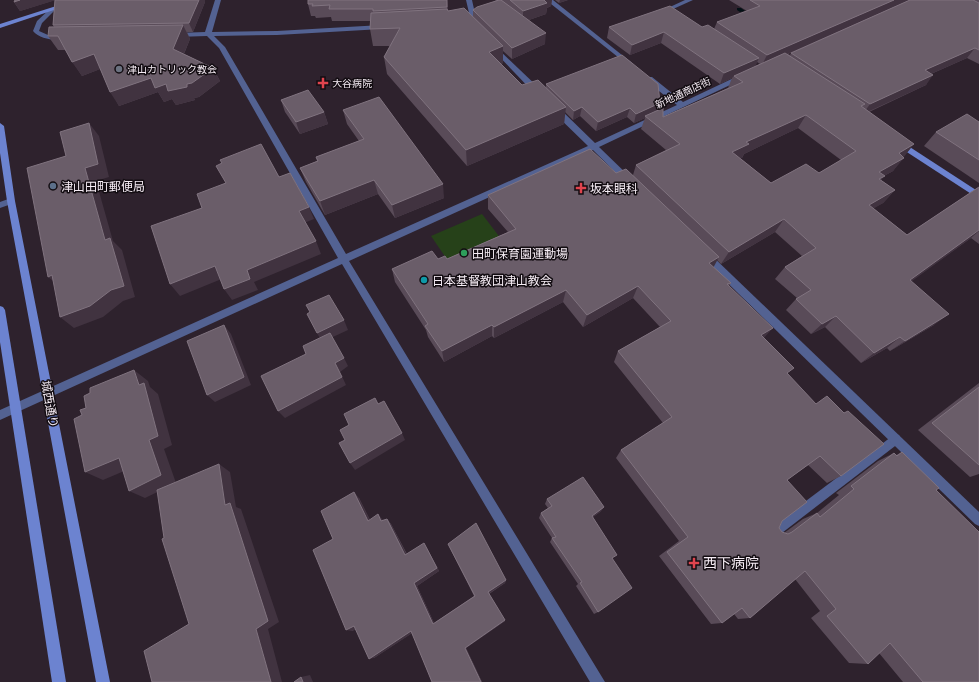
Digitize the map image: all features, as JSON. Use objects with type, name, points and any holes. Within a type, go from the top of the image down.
[{"type":"street","points":[[0,26],[81,0]]},
{"type":"street","points":[[208,34],[218,0]]},
{"type":"street","points":[[451,22],[469,24],[473,18],[469,0]]},
{"type":"street","points":[[549,0],[600,36],[642,73],[682,105]]},
{"type":"street","points":[[651,16],[690,0]]},
{"type":"street","points":[[671,8],[678,12]]},
{"type":"street","points":[[53,10],[39,22],[36,31],[40,35],[50,38],[73,37]]},
{"type":"street","points":[[168,35],[277,33],[388,26]]},
{"type":"street","points":[[208,34],[222,48],[343,258],[598,682]]},
{"type":"street","points":[[489,43],[635,187]]},
{"type":"street","name":"新地通商店街","points":[[0,415],[754,72]]},
{"type":"street","name":"城西通り","points":[[0,126],[11,201],[103,682]]},
{"type":"street","points":[[895,140],[979,196]]},
{"type":"street","points":[[0,205],[11,201]]},
{"type":"street","points":[[697,247],[979,520]]},
{"type":"street","points":[[0,310],[59,682]]},
{"type":"street","points":[[774,532],[895,439]]},
{"type":"green space","name":"田町保育園運動場","points":[[482,214],[505,244],[472,296],[431,236]]},
{"type":"building","points":[[55,0],[199,0],[189,23],[53,25]]},
{"type":"building","points":[[308,0],[447,0],[447,7],[373,11],[373,9],[329,9],[330,5],[312,6],[313,4],[308,4]]},
{"type":"building","points":[[499,0],[546,33],[512,48],[473,10],[477,7]]},
{"type":"building","points":[[510,0],[544,0],[547,3],[523,11]]},
{"type":"building","points":[[750,0],[894,0],[767,55],[717,22],[760,6]]},
{"type":"building","points":[[910,0],[973,0],[979,3],[979,50],[975,48],[925,70],[933,75],[870,104],[791,53]]},
{"type":"building","points":[[670,6],[702,27],[708,25],[759,58],[724,73],[664,32],[632,45],[609,27]]},
{"type":"building","points":[[464,8],[503,46],[489,52],[522,85],[538,80],[566,107],[466,150],[384,57],[400,28],[370,29],[371,13],[447,9],[448,11]]},
{"type":"building","points":[[183,25],[173,49],[213,68],[192,83],[187,84],[187,87],[168,91],[166,84],[155,88],[151,78],[110,92],[94,54],[72,62],[58,36],[48,36],[49,27]]},
{"type":"building","points":[[785,53],[865,104],[861,106],[914,144],[899,153],[904,158],[879,172],[885,176],[879,179],[895,190],[869,205],[907,235],[979,187],[979,230],[910,280],[949,314],[905,341],[900,337],[874,353],[836,316],[822,324],[796,299],[811,290],[785,267],[816,248],[784,219],[729,252],[636,165],[680,144],[645,116],[663,108],[663,117],[743,82],[734,76]],"holes":[[[806,115],[856,151],[819,173],[806,164],[771,183],[732,152],[749,144],[746,142]]]},
{"type":"building","points":[[622,55],[658,84],[660,103],[636,114],[630,108],[598,122],[582,107],[574,111],[546,84]]},
{"type":"building","points":[[308,90],[324,112],[296,122],[281,100]]},
{"type":"building","points":[[379,97],[443,184],[392,205],[374,180],[320,201],[300,168],[318,161],[316,157],[364,139],[343,110]]},
{"type":"building","points":[[967,114],[979,122],[979,160],[936,132]]},
{"type":"building","points":[[89,123],[98,164],[85,168],[105,240],[110,238],[124,286],[111,290],[90,306],[60,317],[52,275],[48,277],[27,168],[66,156],[60,132]]},
{"type":"building","points":[[261,144],[279,177],[290,173],[309,207],[299,211],[316,241],[247,270],[250,279],[224,289],[215,266],[170,284],[151,226],[202,208],[197,194],[226,183],[216,166],[222,163],[220,160]]},
{"type":"building","points":[[590,149],[616,173],[626,169],[719,257],[709,263],[731,283],[727,284],[773,328],[761,335],[794,368],[787,373],[816,404],[827,396],[844,413],[848,411],[884,444],[841,476],[820,456],[787,480],[807,502],[782,521],[779,528],[782,532],[788,534],[792,532],[817,513],[820,517],[854,489],[851,486],[894,453],[897,456],[902,452],[939,488],[936,490],[979,532],[979,682],[923,682],[890,643],[868,664],[827,616],[836,609],[805,571],[750,618],[742,608],[722,623],[667,552],[688,537],[621,450],[672,417],[618,351],[671,321],[638,286],[587,315],[566,290],[494,327],[492,325],[442,351],[425,326],[428,324],[392,269],[432,251],[438,259],[445,256],[447,259],[516,229],[488,195]]},
{"type":"building","points":[[329,295],[344,320],[317,333],[307,314],[310,312],[306,305]]},
{"type":"building","points":[[224,325],[244,377],[207,395],[187,341]]},
{"type":"building","points":[[330,333],[344,358],[335,363],[342,377],[278,411],[261,376],[306,354],[303,346]]},
{"type":"building","points":[[134,370],[139,385],[144,383],[158,436],[149,440],[161,475],[129,491],[119,458],[85,472],[74,419],[82,415],[80,410],[86,408],[84,396],[90,393],[90,388]]},
{"type":"building","points":[[979,387],[979,465],[932,423]]},
{"type":"building","points":[[375,398],[378,404],[384,401],[402,433],[350,463],[339,443],[345,440],[340,430],[349,425],[344,414]]},
{"type":"building","points":[[219,464],[225,505],[230,503],[268,621],[256,629],[271,682],[152,682],[144,651],[189,624],[162,539],[164,538],[157,490]]},
{"type":"building","points":[[583,477],[604,507],[592,516],[617,555],[612,558],[632,588],[598,612],[580,583],[582,582],[552,538],[556,537],[541,513],[552,506],[547,499]]},
{"type":"building","points":[[354,492],[368,521],[378,514],[381,521],[387,519],[405,555],[424,543],[437,568],[414,583],[433,624],[475,596],[448,544],[476,523],[506,580],[488,592],[505,620],[465,648],[481,682],[432,682],[411,631],[369,659],[354,626],[346,630],[313,550],[333,539],[321,511]]},
{"type":"building","points":[[301,677],[303,682],[294,682]]},
{"type":"place","name":"津山カトリック教会","points":[[119,69]]},
{"type":"place","name":"大谷病院","points":[[323,83]]},
{"type":"place","name":"津山田町郵便局","points":[[53,186]]},
{"type":"place","name":"坂本眼科","points":[[581,188]]},
{"type":"place","name":"田町保育園運動場","points":[[464,253]]},
{"type":"place","name":"日本基督教団津山教会","points":[[424,280]]},
{"type":"place","name":"西下病院","points":[[694,563]]}]
